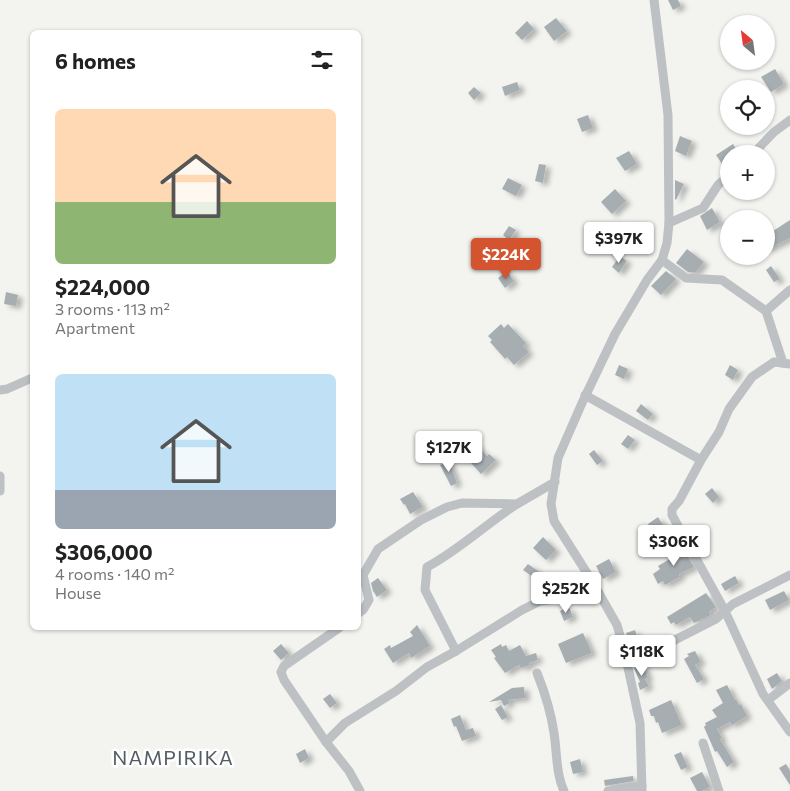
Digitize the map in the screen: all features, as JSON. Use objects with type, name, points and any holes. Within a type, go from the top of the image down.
[{"type":"street","points":[[608,791],[642,789],[640,723],[617,625],[554,521],[551,504],[558,458],[585,395],[615,334],[647,280],[662,260],[667,244],[669,223],[668,115],[654,0]]},
{"type":"street","points":[[762,145],[774,132],[790,120]]},
{"type":"street","points":[[669,223],[703,208],[720,183]]},
{"type":"street","points":[[662,260],[686,278],[722,280],[766,311],[787,364]]},
{"type":"street","points":[[766,311],[790,290]]},
{"type":"street","points":[[787,364],[774,362],[752,377],[729,410],[679,501],[672,509],[672,515],[725,612],[763,694],[790,732]]},
{"type":"street","points":[[0,390],[30,379]]},
{"type":"street","points":[[585,395],[701,460]]},
{"type":"street","points":[[0,476],[0,491]]},
{"type":"street","points":[[456,651],[425,590],[428,567],[442,559],[495,518],[555,482]]},
{"type":"street","points":[[361,612],[369,600],[363,575],[378,549],[421,520],[447,507],[462,503],[517,504]]},
{"type":"street","points":[[626,658],[659,648],[716,619],[733,604],[790,575]]},
{"type":"street","points":[[361,582],[366,587]]},
{"type":"street","points":[[326,742],[346,722],[396,691],[427,667],[522,610],[540,601],[599,593]]},
{"type":"street","points":[[336,630],[284,666],[281,672],[284,680],[360,791]]},
{"type":"street","points":[[538,673],[546,697],[554,733],[564,791]]},
{"type":"street","points":[[768,700],[790,683]]},
{"type":"street","points":[[703,743],[719,791]]},
{"type":"building","points":[[668,0],[678,0],[681,6],[673,10]]},
{"type":"building","points":[[556,18],[567,31],[554,41],[544,27]]},
{"type":"building","points":[[527,21],[534,29],[522,40],[515,33]]},
{"type":"building","points":[[775,69],[784,84],[775,90],[775,80],[763,80],[761,77]]},
{"type":"building","points":[[517,82],[520,90],[505,96],[502,87]]},
{"type":"building","points":[[474,87],[481,93],[474,100],[468,93]]},
{"type":"building","points":[[588,115],[593,128],[582,132],[577,119]]},
{"type":"building","points":[[680,136],[692,141],[686,156],[675,151]]},
{"type":"building","points":[[629,151],[637,164],[625,171],[616,158]]},
{"type":"building","points":[[720,152],[720,161],[716,155]]},
{"type":"building","points":[[539,164],[546,165],[543,183],[535,181]]},
{"type":"building","points":[[508,178],[522,185],[516,196],[502,189]]},
{"type":"building","points":[[675,180],[684,184],[676,200],[675,199]]},
{"type":"building","points":[[615,189],[626,201],[612,214],[601,202]]},
{"type":"building","points":[[712,208],[720,222],[707,230],[700,216]]},
{"type":"building","points":[[790,220],[790,238],[775,246],[775,230]]},
{"type":"building","points":[[509,226],[516,230],[509,240],[503,235]]},
{"type":"building","points":[[687,249],[704,262],[696,272],[688,272],[676,263]]},
{"type":"building","points":[[620,256],[627,261],[619,273],[612,267]]},
{"type":"building","points":[[771,266],[780,279],[774,282],[766,270]]},
{"type":"building","points":[[507,271],[514,281],[505,288],[498,278]]},
{"type":"building","points":[[666,271],[676,279],[661,295],[651,286]]},
{"type":"building","points":[[6,292],[18,295],[16,306],[4,304]]},
{"type":"building","points":[[501,324],[504,328],[508,324],[526,343],[523,346],[529,352],[514,365],[507,357],[505,359],[490,342],[492,340],[488,336]]},
{"type":"building","points":[[619,365],[628,369],[624,379],[615,375]]},
{"type":"building","points":[[730,365],[738,370],[733,380],[725,375]]},
{"type":"building","points":[[641,404],[653,414],[648,420],[636,411]]},
{"type":"building","points":[[628,435],[635,440],[628,449],[621,444]]},
{"type":"building","points":[[470,438],[487,456],[489,454],[496,460],[481,474],[464,455],[468,451]]},
{"type":"building","points":[[594,450],[603,461],[597,465],[589,454]]},
{"type":"building","points":[[449,461],[457,483],[451,486],[440,465]]},
{"type":"building","points":[[712,488],[719,497],[713,503],[705,494]]},
{"type":"building","points":[[413,492],[423,507],[410,514],[400,499]]},
{"type":"building","points":[[658,517],[667,531],[656,538],[648,524]]},
{"type":"building","points":[[543,537],[556,550],[546,560],[533,548]]},
{"type":"building","points":[[681,545],[694,567],[679,574],[680,577],[665,585],[663,581],[658,584],[653,574],[660,569],[658,566],[673,557],[671,554],[678,550],[676,548]]},
{"type":"building","points":[[609,559],[616,572],[603,579],[596,566]]},
{"type":"building","points":[[528,564],[538,571],[533,577],[523,570]]},
{"type":"building","points":[[735,576],[739,583],[725,591],[721,584]]},
{"type":"building","points":[[378,578],[387,590],[377,597],[371,583]]},
{"type":"building","points":[[784,591],[789,600],[770,610],[765,600]]},
{"type":"building","points":[[706,593],[716,607],[709,612],[711,615],[694,623],[690,617],[676,625],[674,622],[671,624],[667,617]]},
{"type":"building","points":[[569,607],[573,617],[564,621],[560,611]]},
{"type":"building","points":[[417,625],[430,646],[411,658],[409,653],[393,663],[384,649],[390,645],[391,648],[413,636],[410,632]]},
{"type":"building","points":[[635,630],[638,640],[630,643],[626,633]]},
{"type":"building","points":[[583,633],[592,653],[566,663],[558,644]]},
{"type":"building","points":[[281,644],[289,653],[281,660],[273,651]]},
{"type":"building","points":[[501,644],[502,647],[506,645],[509,651],[520,645],[526,656],[536,653],[538,660],[521,668],[519,665],[505,673],[494,658],[496,657],[491,650]]},
{"type":"building","points":[[695,651],[701,662],[695,665],[704,679],[697,683],[684,659],[689,656],[687,654]]},
{"type":"building","points":[[644,665],[648,678],[645,679],[649,686],[640,690],[638,683],[640,682],[634,668]]},
{"type":"building","points":[[777,673],[782,681],[772,689],[767,679]]},
{"type":"building","points":[[727,685],[747,716],[732,725],[730,722],[717,729],[722,738],[720,739],[734,762],[727,767],[717,751],[715,752],[704,727],[705,723],[717,717],[712,710],[723,703],[716,690]]},
{"type":"building","points":[[524,687],[525,698],[508,700],[510,703],[504,706],[501,700],[489,702],[512,688]]},
{"type":"building","points":[[330,694],[337,703],[330,708],[323,699]]},
{"type":"building","points":[[671,700],[682,725],[662,733],[658,722],[656,723],[654,716],[651,716],[649,710]]},
{"type":"building","points":[[501,705],[508,717],[502,720],[495,709]]},
{"type":"building","points":[[460,715],[466,730],[473,728],[476,736],[462,741],[451,719]]},
{"type":"building","points":[[305,749],[309,758],[300,763],[296,754]]},
{"type":"building","points":[[681,752],[688,767],[681,770],[674,755]]},
{"type":"building","points":[[580,759],[583,772],[573,774],[570,762]]},
{"type":"building","points":[[786,764],[790,771],[790,785],[779,768]]},
{"type":"building","points":[[702,772],[710,787],[697,791],[690,778]]},
{"type":"building","points":[[633,776],[634,781],[605,786],[604,780]]},
{"type":"district","name":"NAMPIRIKA","points":[[173,758]]}]
